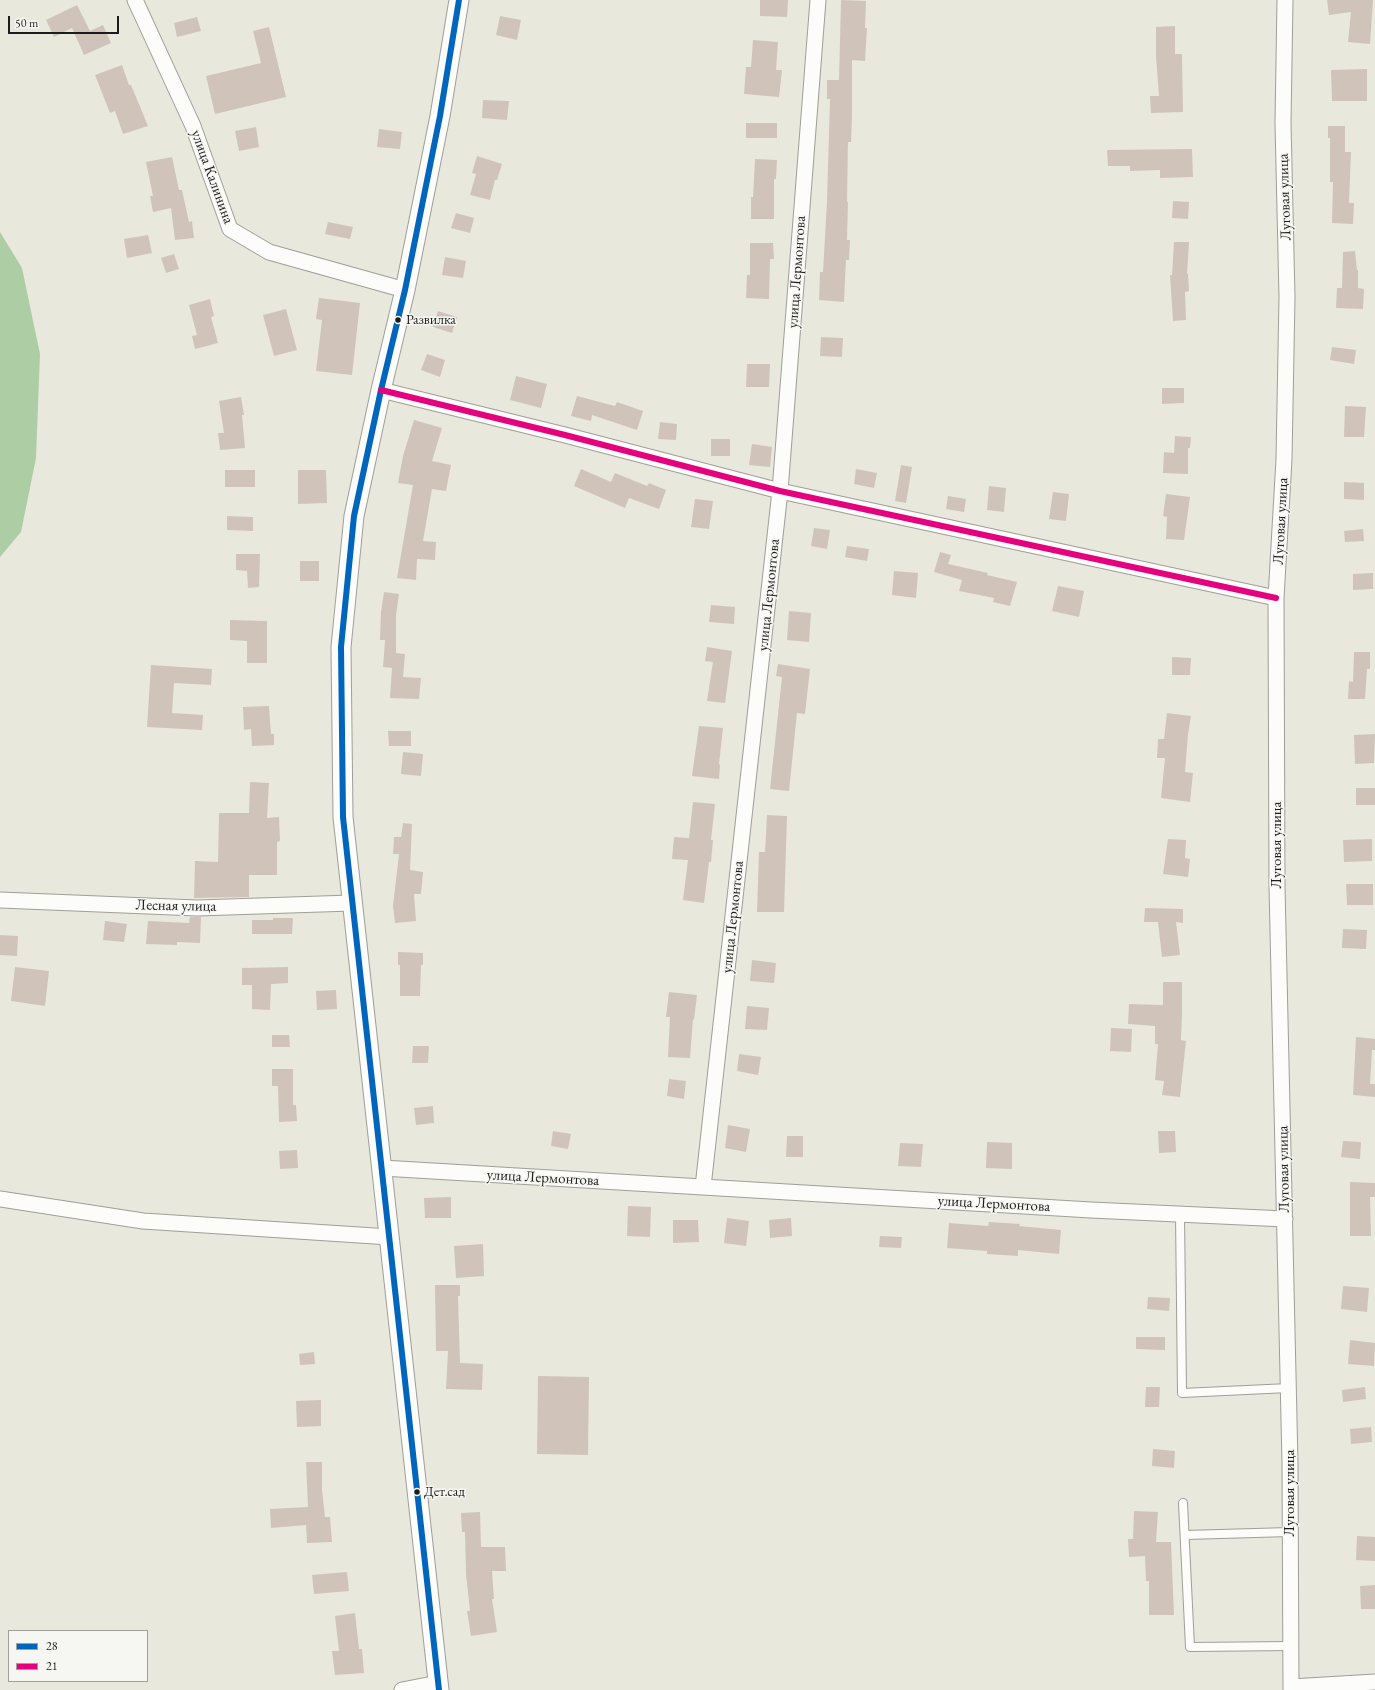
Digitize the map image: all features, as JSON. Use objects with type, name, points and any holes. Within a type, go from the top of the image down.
[{"type":"street","name":"улица Калинина","points":[[135,0],[193,126],[230,229],[269,252],[404,290]]},
{"type":"street","points":[[402,1690],[438,1687],[343,817],[341,648],[354,516],[404,290],[440,116],[459,0]]},
{"type":"street","name":"улица Лермонтова","points":[[703,1187],[780,491],[818,0]]},
{"type":"street","name":"Луговая улица","points":[[1285,0],[1283,123],[1288,297],[1284,459],[1276,598],[1277,886],[1289,1388],[1291,1688]]},
{"type":"street","points":[[381,390],[565,435],[780,491],[1276,598]]},
{"type":"street","name":"Лесная улица","points":[[0,900],[197,908],[352,903]]},
{"type":"street","name":"улица Лермонтова","points":[[382,1168],[1285,1219]]},
{"type":"street","points":[[0,1200],[143,1221],[390,1237]]},
{"type":"street","points":[[1291,1688],[1375,1682]]},
{"type":"lane","points":[[1180,1214],[1182,1393],[1289,1388]]},
{"type":"lane","points":[[1184,1503],[1190,1647],[1291,1646]]},
{"type":"lane","points":[[1185,1535],[1290,1532]]},
{"type":"green space","points":[[0,232],[22,268],[40,354],[36,458],[21,532],[0,557]]},
{"type":"building","points":[[760,0],[788,0],[787,17],[760,16]]},
{"type":"building","points":[[841,0],[866,1],[865,28],[867,28],[865,61],[852,60],[852,116],[851,142],[848,142],[847,202],[847,240],[850,240],[849,260],[846,260],[844,302],[819,300],[820,272],[823,272],[827,201],[830,99],[827,99],[827,80],[839,80]]},
{"type":"building","points":[[1327,0],[1373,0],[1370,44],[1348,42],[1351,12],[1329,15]]},
{"type":"building","points":[[77,5],[90,31],[103,25],[111,43],[84,55],[72,28],[54,37],[46,20]]},
{"type":"building","points":[[500,16],[521,20],[517,40],[496,35]]},
{"type":"building","points":[[197,17],[201,31],[177,37],[174,23]]},
{"type":"building","points":[[1175,26],[1175,54],[1182,54],[1183,112],[1151,113],[1150,96],[1159,96],[1156,56],[1156,27]]},
{"type":"building","points":[[269,27],[286,97],[215,114],[206,76],[261,63],[253,31]]},
{"type":"building","points":[[753,40],[778,42],[776,70],[782,70],[779,97],[744,94],[746,67],[751,67]]},
{"type":"building","points":[[122,65],[129,85],[131,85],[148,126],[123,134],[115,111],[110,113],[95,75]]},
{"type":"building","points":[[1367,69],[1367,101],[1332,101],[1331,70]]},
{"type":"building","points":[[483,100],[509,101],[507,120],[482,118]]},
{"type":"building","points":[[746,123],[777,123],[777,138],[746,138]]},
{"type":"building","points":[[1328,126],[1345,126],[1345,152],[1351,152],[1349,203],[1354,203],[1353,224],[1332,223],[1333,182],[1330,182],[1330,138],[1328,138]]},
{"type":"building","points":[[256,127],[259,147],[239,151],[235,131]]},
{"type":"building","points":[[379,129],[402,132],[400,149],[377,147]]},
{"type":"building","points":[[1192,149],[1193,177],[1160,178],[1160,170],[1130,171],[1130,166],[1108,166],[1107,150]]},
{"type":"building","points":[[477,156],[502,164],[497,180],[495,180],[490,200],[470,195],[476,174],[472,173]]},
{"type":"building","points":[[172,157],[179,190],[182,190],[189,222],[192,221],[194,238],[175,240],[171,208],[153,212],[150,196],[153,196],[146,162]]},
{"type":"building","points":[[755,159],[777,160],[776,179],[774,179],[774,219],[751,219],[751,197],[753,197]]},
{"type":"building","points":[[1173,201],[1189,202],[1188,219],[1172,218]]},
{"type":"building","points":[[456,213],[474,218],[470,233],[451,228]]},
{"type":"building","points":[[328,222],[353,227],[350,239],[325,234]]},
{"type":"building","points":[[148,235],[152,253],[127,258],[124,239]]},
{"type":"building","points":[[1174,242],[1189,242],[1187,274],[1189,291],[1185,292],[1186,320],[1173,321],[1170,275],[1172,275]]},
{"type":"building","points":[[750,243],[773,243],[774,259],[770,259],[769,299],[746,298],[747,275],[750,275]]},
{"type":"building","points":[[1355,251],[1358,270],[1358,288],[1364,289],[1363,309],[1336,308],[1337,288],[1342,288],[1343,252]]},
{"type":"building","points":[[174,254],[179,269],[166,273],[161,258]]},
{"type":"building","points":[[445,257],[466,261],[463,278],[442,275]]},
{"type":"building","points":[[319,298],[360,303],[352,375],[316,371],[322,320],[316,319]]},
{"type":"building","points":[[210,299],[214,316],[211,317],[218,343],[195,349],[192,336],[197,335],[189,305]]},
{"type":"building","points":[[286,309],[297,350],[274,356],[263,315]]},
{"type":"building","points":[[438,311],[457,317],[452,333],[433,327]]},
{"type":"building","points":[[821,337],[843,338],[842,357],[820,356]]},
{"type":"building","points":[[1332,347],[1356,350],[1354,364],[1330,360]]},
{"type":"building","points":[[427,354],[445,360],[440,377],[421,370]]},
{"type":"building","points":[[747,364],[770,364],[769,387],[746,387]]},
{"type":"building","points":[[516,376],[547,384],[541,408],[510,400]]},
{"type":"building","points":[[1162,388],[1184,388],[1184,403],[1162,404]]},
{"type":"building","points":[[577,396],[615,406],[617,402],[643,411],[637,430],[592,415],[591,421],[571,416]]},
{"type":"building","points":[[241,397],[244,415],[242,415],[245,448],[220,450],[218,433],[224,433],[219,401]]},
{"type":"building","points":[[1345,406],[1366,407],[1364,437],[1344,437]]},
{"type":"building","points":[[414,420],[442,428],[432,461],[451,465],[446,491],[432,489],[423,541],[436,542],[435,560],[417,559],[416,580],[397,578],[413,485],[398,483],[403,456]]},
{"type":"building","points":[[660,422],[677,424],[676,440],[658,439]]},
{"type":"building","points":[[1175,436],[1191,437],[1190,448],[1188,448],[1188,474],[1163,473],[1164,452],[1174,453]]},
{"type":"building","points":[[711,439],[730,439],[730,456],[711,456]]},
{"type":"building","points":[[752,444],[772,447],[770,467],[749,465]]},
{"type":"building","points":[[901,465],[912,467],[906,503],[895,501]]},
{"type":"building","points":[[581,469],[611,482],[615,473],[647,486],[649,483],[666,490],[659,509],[629,498],[625,508],[574,486]]},
{"type":"building","points":[[856,469],[877,473],[874,488],[854,484]]},
{"type":"building","points":[[225,470],[255,470],[255,487],[225,487]]},
{"type":"building","points":[[298,470],[326,470],[327,503],[298,504]]},
{"type":"building","points":[[1344,482],[1364,483],[1364,500],[1344,499]]},
{"type":"building","points":[[989,486],[1006,488],[1004,512],[987,510]]},
{"type":"building","points":[[1053,492],[1069,494],[1066,521],[1049,519]]},
{"type":"building","points":[[1166,494],[1190,497],[1184,540],[1166,539],[1167,517],[1163,516]]},
{"type":"building","points":[[948,496],[966,499],[964,512],[946,509]]},
{"type":"building","points":[[695,499],[713,501],[709,529],[691,527]]},
{"type":"building","points":[[227,516],[253,517],[253,531],[227,530]]},
{"type":"building","points":[[814,528],[830,530],[827,549],[811,546]]},
{"type":"building","points":[[1363,529],[1364,541],[1345,542],[1344,531]]},
{"type":"building","points":[[847,546],[869,549],[867,561],[845,557]]},
{"type":"building","points":[[940,552],[951,555],[948,564],[988,573],[987,575],[1017,582],[1010,606],[993,602],[994,598],[959,591],[962,580],[934,572]]},
{"type":"building","points":[[236,554],[260,554],[259,587],[248,588],[247,571],[236,570]]},
{"type":"building","points":[[300,561],[319,561],[319,581],[300,581]]},
{"type":"building","points":[[894,571],[918,573],[916,598],[892,595]]},
{"type":"building","points":[[1373,573],[1373,589],[1353,590],[1353,574]]},
{"type":"building","points":[[1058,586],[1084,591],[1079,617],[1052,611]]},
{"type":"building","points":[[384,592],[399,594],[396,615],[396,653],[405,654],[403,677],[421,678],[419,699],[390,698],[392,668],[383,667],[385,640],[380,640],[381,612]]},
{"type":"building","points":[[711,605],[735,607],[734,624],[709,622]]},
{"type":"building","points":[[789,611],[811,613],[809,642],[787,640]]},
{"type":"building","points":[[230,620],[267,621],[267,663],[247,663],[247,641],[230,640]]},
{"type":"building","points":[[707,647],[732,651],[725,703],[707,701],[713,662],[705,661]]},
{"type":"building","points":[[1354,652],[1370,652],[1370,669],[1367,669],[1365,699],[1348,699],[1349,681],[1353,682]]},
{"type":"building","points":[[1172,657],[1191,658],[1190,675],[1172,675]]},
{"type":"building","points":[[778,664],[810,669],[805,714],[797,713],[789,791],[770,789],[782,677],[776,676]]},
{"type":"building","points":[[151,665],[212,669],[211,685],[174,683],[172,713],[203,715],[202,730],[147,727]]},
{"type":"building","points":[[269,706],[271,734],[274,734],[274,745],[252,746],[251,729],[244,730],[243,707]]},
{"type":"building","points":[[1167,713],[1191,716],[1185,772],[1193,773],[1190,802],[1161,798],[1165,758],[1157,758],[1158,739],[1164,739]]},
{"type":"building","points":[[699,726],[723,728],[719,779],[692,776]]},
{"type":"building","points":[[388,731],[411,731],[411,746],[389,746]]},
{"type":"building","points":[[1375,734],[1374,763],[1355,764],[1354,735]]},
{"type":"building","points":[[403,752],[423,754],[421,776],[401,774]]},
{"type":"building","points":[[250,782],[269,783],[267,818],[279,817],[280,841],[277,842],[277,875],[249,875],[249,897],[194,898],[195,861],[218,862],[219,813],[249,813]]},
{"type":"building","points":[[1356,788],[1375,788],[1375,805],[1356,805]]},
{"type":"building","points":[[693,802],[715,804],[711,840],[713,840],[711,862],[709,862],[704,903],[683,900],[688,860],[672,859],[674,837],[689,838]]},
{"type":"building","points":[[767,815],[787,816],[784,912],[757,912],[759,852],[765,852]]},
{"type":"building","points":[[403,823],[412,824],[410,870],[423,872],[421,894],[414,894],[416,921],[395,923],[393,906],[399,854],[393,854],[394,837],[401,837]]},
{"type":"building","points":[[1168,839],[1186,840],[1185,858],[1190,859],[1188,877],[1163,874]]},
{"type":"building","points":[[1372,839],[1372,861],[1344,862],[1343,840]]},
{"type":"building","points":[[1346,884],[1373,884],[1373,905],[1347,905]]},
{"type":"building","points":[[1145,908],[1183,909],[1183,923],[1176,922],[1180,955],[1162,957],[1158,922],[1144,922]]},
{"type":"building","points":[[190,917],[201,917],[200,943],[177,942],[177,945],[146,944],[148,921],[189,923]]},
{"type":"building","points":[[273,918],[293,918],[292,934],[252,934],[252,920],[273,920]]},
{"type":"building","points":[[105,921],[127,924],[124,942],[103,940]]},
{"type":"building","points":[[1343,929],[1367,930],[1366,949],[1342,948]]},
{"type":"building","points":[[0,935],[18,936],[17,956],[0,955]]},
{"type":"building","points":[[398,952],[423,953],[420,996],[400,996],[400,965],[398,965]]},
{"type":"building","points":[[752,960],[776,963],[774,983],[750,981]]},
{"type":"building","points":[[15,967],[49,971],[45,1006],[11,1001]]},
{"type":"building","points":[[288,967],[288,983],[271,984],[270,1010],[252,1009],[252,985],[242,985],[242,968]]},
{"type":"building","points":[[1163,982],[1182,982],[1181,1040],[1186,1041],[1180,1097],[1162,1095],[1164,1081],[1155,1080],[1158,1044],[1155,1044],[1155,1026],[1128,1024],[1129,1004],[1163,1005]]},
{"type":"building","points":[[336,990],[337,1009],[317,1010],[316,991]]},
{"type":"building","points":[[669,992],[697,995],[694,1020],[693,1019],[690,1058],[668,1057],[670,1017],[666,1017]]},
{"type":"building","points":[[747,1006],[769,1008],[767,1030],[745,1029]]},
{"type":"building","points":[[1111,1028],[1132,1029],[1131,1052],[1110,1051]]},
{"type":"building","points":[[272,1035],[289,1035],[290,1047],[272,1047]]},
{"type":"building","points":[[1356,1037],[1375,1039],[1375,1050],[1372,1050],[1370,1084],[1375,1084],[1375,1097],[1353,1095]]},
{"type":"building","points":[[413,1046],[429,1046],[428,1063],[412,1063]]},
{"type":"building","points":[[739,1054],[761,1057],[758,1075],[737,1071]]},
{"type":"building","points":[[272,1069],[293,1069],[293,1105],[296,1105],[297,1121],[279,1122],[278,1086],[272,1086]]},
{"type":"building","points":[[669,1079],[686,1081],[684,1099],[667,1096]]},
{"type":"building","points":[[433,1106],[434,1123],[416,1125],[414,1108]]},
{"type":"building","points":[[728,1125],[750,1129],[746,1152],[725,1148]]},
{"type":"building","points":[[553,1131],[571,1134],[568,1149],[551,1146]]},
{"type":"building","points":[[1158,1131],[1175,1131],[1176,1152],[1159,1153]]},
{"type":"building","points":[[787,1136],[803,1136],[803,1157],[786,1157]]},
{"type":"building","points":[[1343,1141],[1361,1142],[1360,1159],[1341,1157]]},
{"type":"building","points":[[987,1142],[1012,1143],[1012,1169],[986,1168]]},
{"type":"building","points":[[900,1143],[923,1144],[921,1167],[898,1166]]},
{"type":"building","points":[[297,1150],[298,1168],[280,1169],[279,1151]]},
{"type":"building","points":[[1350,1182],[1375,1183],[1375,1197],[1370,1197],[1371,1236],[1350,1236]]},
{"type":"building","points":[[451,1197],[451,1218],[425,1218],[424,1198]]},
{"type":"building","points":[[628,1206],[651,1207],[650,1237],[627,1236]]},
{"type":"building","points":[[727,1218],[749,1221],[746,1246],[724,1243]]},
{"type":"building","points":[[791,1218],[792,1236],[770,1238],[769,1220]]},
{"type":"building","points":[[673,1220],[698,1220],[699,1242],[673,1243]]},
{"type":"building","points":[[989,1222],[1020,1224],[1019,1226],[1061,1230],[1059,1254],[1018,1250],[1018,1256],[987,1254],[987,1251],[947,1248],[949,1223],[988,1226]]},
{"type":"building","points":[[880,1236],[902,1237],[901,1248],[879,1247]]},
{"type":"building","points":[[483,1244],[484,1276],[456,1278],[454,1246]]},
{"type":"building","points":[[435,1285],[460,1285],[460,1296],[458,1296],[460,1363],[483,1364],[482,1390],[446,1389],[448,1351],[436,1351]]},
{"type":"building","points":[[1343,1286],[1369,1288],[1367,1312],[1341,1309]]},
{"type":"building","points":[[1148,1297],[1170,1298],[1169,1311],[1147,1309]]},
{"type":"building","points":[[1136,1337],[1165,1337],[1165,1350],[1136,1349]]},
{"type":"building","points":[[1350,1340],[1375,1343],[1374,1366],[1348,1364]]},
{"type":"building","points":[[314,1352],[315,1364],[300,1365],[299,1354]]},
{"type":"building","points":[[538,1376],[589,1377],[588,1455],[537,1454]]},
{"type":"building","points":[[1146,1387],[1160,1387],[1159,1407],[1145,1407]]},
{"type":"building","points":[[1365,1387],[1366,1399],[1343,1402],[1342,1390]]},
{"type":"building","points":[[321,1400],[321,1426],[297,1427],[296,1401]]},
{"type":"building","points":[[1371,1427],[1372,1442],[1351,1444],[1350,1429]]},
{"type":"building","points":[[1153,1449],[1175,1451],[1174,1468],[1152,1466]]},
{"type":"building","points":[[306,1462],[322,1462],[322,1490],[325,1517],[330,1517],[332,1542],[307,1543],[306,1525],[271,1528],[270,1509],[308,1507]]},
{"type":"building","points":[[1134,1511],[1158,1512],[1156,1542],[1171,1542],[1174,1615],[1149,1615],[1149,1581],[1146,1581],[1145,1556],[1129,1557],[1128,1539],[1133,1539]]},
{"type":"building","points":[[480,1512],[481,1547],[505,1547],[506,1571],[492,1571],[494,1599],[492,1599],[497,1632],[471,1636],[467,1611],[470,1611],[466,1574],[465,1532],[462,1532],[461,1513]]},
{"type":"building","points":[[1357,1536],[1375,1537],[1375,1561],[1356,1560]]},
{"type":"building","points":[[347,1572],[349,1591],[314,1594],[312,1575]]},
{"type":"building","points":[[1375,1585],[1375,1609],[1361,1609],[1360,1586]]},
{"type":"building","points":[[355,1613],[359,1649],[362,1649],[364,1673],[335,1675],[332,1651],[339,1651],[335,1616]]},
{"type":"transit line","name":"28","points":[[439,1690],[343,817],[341,647],[354,516],[381,390],[405,290],[440,116],[459,0]]},
{"type":"transit line","name":"21","points":[[381,390],[565,435],[780,491],[1276,598]]},
{"type":"place","name":"Развилка","points":[[398,320]]},
{"type":"place","name":"Дет.сад","points":[[417,1492]]}]
